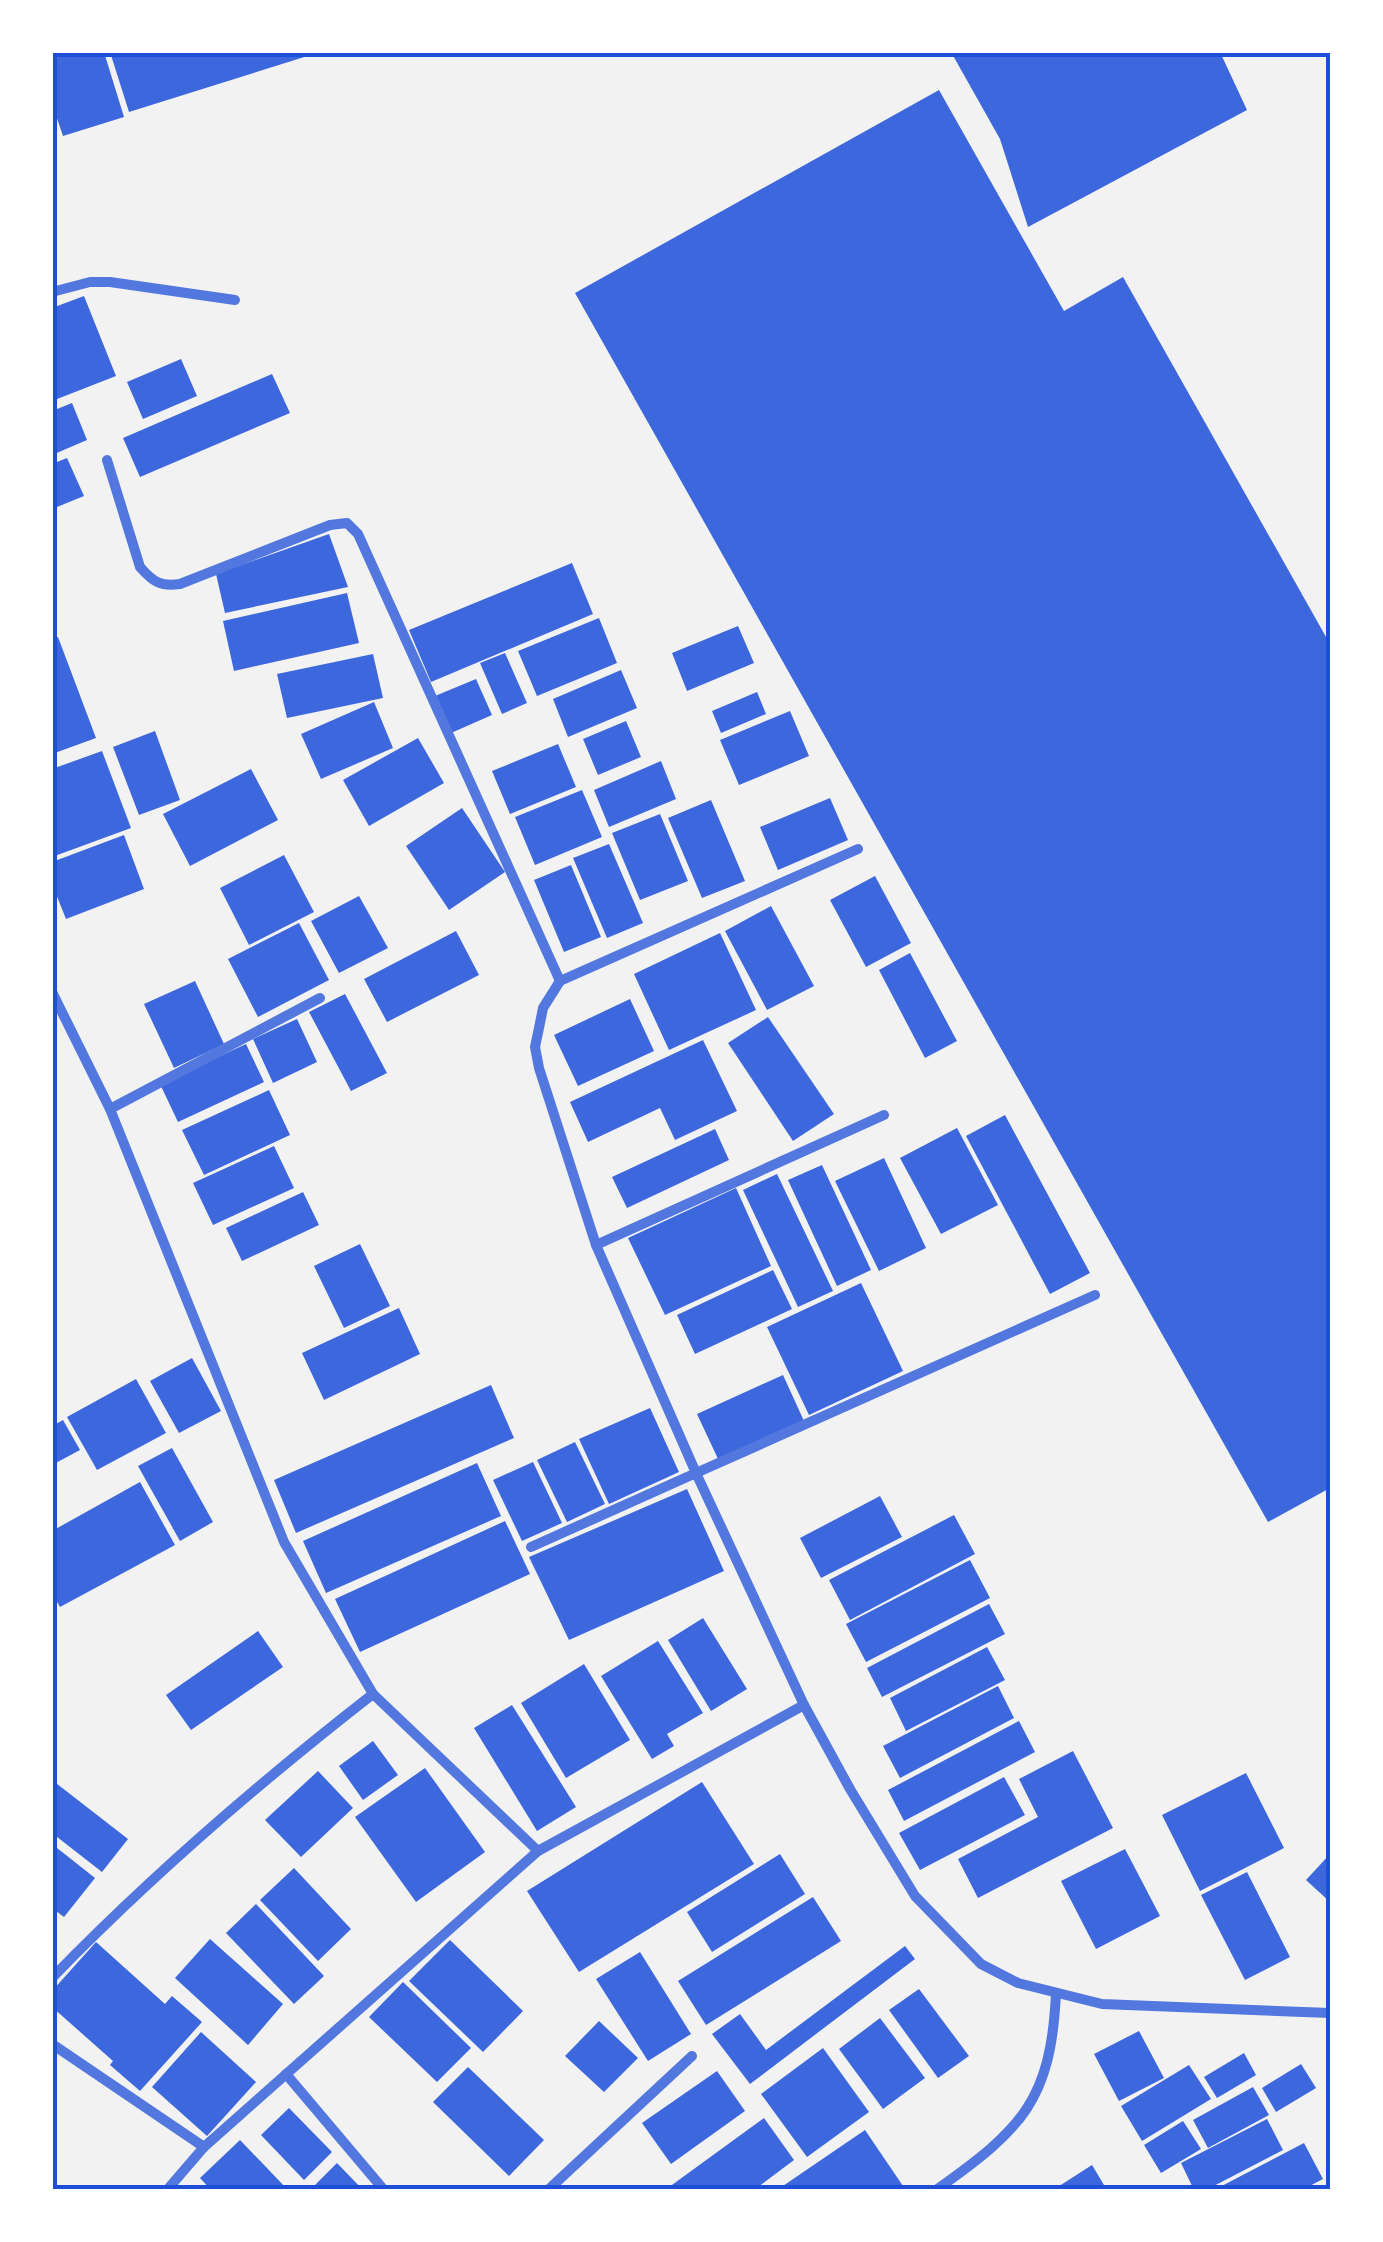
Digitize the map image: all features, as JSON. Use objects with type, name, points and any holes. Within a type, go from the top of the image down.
[{"type":"street","points":[[52,292],[90,282],[127,283],[235,300]]},
{"type":"street","points":[[108,460],[140,567],[152,580],[165,586],[180,584],[330,525],[346,523],[358,534],[560,981]]},
{"type":"street","points":[[858,849],[560,981],[544,1008],[535,1047],[596,1245],[804,1705],[914,1896],[980,1964],[1018,1983],[1102,2004],[1330,2012]]},
{"type":"street","points":[[52,992],[110,1109],[284,1542],[373,1694],[538,1850]]},
{"type":"street","points":[[110,1109],[320,998]]},
{"type":"street","points":[[596,1245],[884,1114]]},
{"type":"street","points":[[531,1547],[1095,1294]]},
{"type":"street","points":[[52,1978],[146,1884],[373,1694]]},
{"type":"street","points":[[167,2190],[204,2147],[538,1850],[804,1705]]},
{"type":"street","points":[[936,2190],[1007,2136],[1020,2120],[1048,2064],[1056,1992]]},
{"type":"street","points":[[52,2044],[204,2147]]},
{"type":"street","points":[[548,2190],[692,2056]]},
{"type":"street","points":[[286,2074],[384,2190]]},
{"type":"building","points":[[52,52],[104,52],[124,117],[63,136],[52,104]]},
{"type":"building","points":[[110,52],[317,52],[317,53],[129,112]]},
{"type":"building","points":[[951,52],[1220,52],[1247,110],[1028,227],[1000,139]]},
{"type":"building","points":[[939,90],[1064,311],[1123,277],[1330,644],[1330,1488],[1268,1522],[575,293]]},
{"type":"building","points":[[84,296],[116,376],[52,401],[52,308]]},
{"type":"building","points":[[181,359],[197,396],[143,419],[127,382]]},
{"type":"building","points":[[272,374],[290,413],[140,477],[123,438]]},
{"type":"building","points":[[72,403],[87,440],[52,455],[52,411]]},
{"type":"building","points":[[67,458],[84,496],[52,509],[52,464]]},
{"type":"building","points":[[329,534],[348,587],[225,613],[216,574]]},
{"type":"building","points":[[572,563],[593,614],[431,682],[409,630]]},
{"type":"building","points":[[347,593],[359,643],[234,671],[223,621]]},
{"type":"building","points":[[599,618],[617,663],[537,696],[518,651]]},
{"type":"building","points":[[738,626],[754,663],[687,691],[672,653]]},
{"type":"building","points":[[58,637],[96,738],[52,754],[52,639]]},
{"type":"building","points":[[505,653],[527,703],[502,714],[480,663]]},
{"type":"building","points":[[373,654],[383,698],[287,718],[277,674]]},
{"type":"building","points":[[621,670],[637,708],[568,737],[553,699]]},
{"type":"building","points":[[476,679],[492,715],[451,733],[435,696]]},
{"type":"building","points":[[757,692],[766,714],[721,733],[712,711]]},
{"type":"building","points":[[374,702],[393,748],[321,779],[301,734]]},
{"type":"building","points":[[790,711],[809,756],[739,785],[720,740]]},
{"type":"building","points":[[626,721],[641,757],[598,775],[583,739]]},
{"type":"building","points":[[155,731],[180,800],[139,815],[113,747]]},
{"type":"building","points":[[418,738],[444,783],[369,826],[343,780]]},
{"type":"building","points":[[558,744],[576,787],[510,814],[492,771]]},
{"type":"building","points":[[102,751],[131,828],[52,857],[52,769]]},
{"type":"building","points":[[661,761],[676,799],[609,827],[594,790]]},
{"type":"building","points":[[251,769],[278,820],[190,866],[163,814]]},
{"type":"building","points":[[582,790],[602,837],[535,865],[515,817]]},
{"type":"building","points":[[830,798],[848,840],[778,870],[760,827]]},
{"type":"building","points":[[711,800],[745,881],[702,898],[668,818]]},
{"type":"building","points":[[462,808],[505,872],[449,910],[406,846]]},
{"type":"building","points":[[660,814],[688,881],[640,900],[612,833]]},
{"type":"building","points":[[124,835],[144,889],[66,919],[52,884],[52,862]]},
{"type":"building","points":[[609,844],[643,923],[607,938],[573,858]]},
{"type":"building","points":[[284,855],[314,912],[249,945],[220,888]]},
{"type":"building","points":[[571,865],[601,937],[564,952],[534,880]]},
{"type":"building","points":[[875,876],[911,943],[866,967],[830,900]]},
{"type":"building","points":[[359,896],[388,948],[339,973],[311,921]]},
{"type":"building","points":[[771,906],[814,986],[767,1010],[725,931]]},
{"type":"building","points":[[299,923],[329,980],[258,1017],[228,959]]},
{"type":"building","points":[[456,931],[479,975],[387,1022],[364,979]]},
{"type":"building","points":[[720,933],[756,1010],[669,1050],[634,974]]},
{"type":"building","points":[[910,953],[957,1041],[925,1058],[879,970]]},
{"type":"building","points":[[195,981],[224,1044],[174,1068],[144,1004]]},
{"type":"building","points":[[345,994],[387,1073],[351,1091],[309,1012]]},
{"type":"building","points":[[630,999],[654,1051],[578,1086],[554,1035]]},
{"type":"building","points":[[768,1017],[834,1114],[793,1141],[728,1043]]},
{"type":"building","points":[[297,1019],[317,1062],[273,1083],[253,1039]]},
{"type":"building","points":[[703,1040],[737,1111],[675,1140],[660,1108],[588,1142],[570,1102]]},
{"type":"building","points":[[246,1044],[264,1082],[178,1122],[160,1084]]},
{"type":"building","points":[[269,1090],[290,1135],[204,1175],[182,1130]]},
{"type":"building","points":[[1005,1115],[1090,1273],[1050,1294],[966,1136]]},
{"type":"building","points":[[957,1128],[998,1205],[941,1234],[900,1158]]},
{"type":"building","points":[[715,1129],[729,1160],[627,1208],[612,1177]]},
{"type":"building","points":[[274,1146],[294,1188],[213,1225],[193,1183]]},
{"type":"building","points":[[884,1158],[926,1248],[879,1271],[835,1181]]},
{"type":"building","points":[[822,1165],[871,1270],[837,1286],[788,1180]]},
{"type":"building","points":[[777,1174],[833,1291],[798,1307],[743,1190]]},
{"type":"building","points":[[736,1188],[771,1266],[665,1315],[628,1238]]},
{"type":"building","points":[[303,1192],[319,1225],[242,1261],[226,1228]]},
{"type":"building","points":[[360,1244],[390,1306],[344,1328],[314,1266]]},
{"type":"building","points":[[773,1270],[792,1309],[695,1354],[677,1315]]},
{"type":"building","points":[[861,1283],[903,1371],[809,1415],[767,1327]]},
{"type":"building","points":[[399,1308],[420,1354],[324,1400],[302,1353]]},
{"type":"building","points":[[192,1358],[221,1411],[179,1433],[150,1381]]},
{"type":"building","points":[[783,1375],[804,1421],[719,1461],[697,1414]]},
{"type":"building","points":[[136,1379],[166,1433],[97,1470],[67,1417]]},
{"type":"building","points":[[491,1385],[514,1438],[296,1533],[274,1480]]},
{"type":"building","points":[[650,1408],[679,1472],[609,1504],[579,1439]]},
{"type":"building","points":[[63,1420],[80,1450],[52,1465],[52,1426]]},
{"type":"building","points":[[575,1442],[605,1504],[567,1522],[537,1460]]},
{"type":"building","points":[[172,1448],[213,1522],[180,1541],[138,1466]]},
{"type":"building","points":[[533,1462],[562,1523],[522,1541],[493,1480]]},
{"type":"building","points":[[477,1463],[501,1516],[326,1593],[303,1541]]},
{"type":"building","points":[[140,1482],[175,1545],[60,1607],[52,1593],[52,1531]]},
{"type":"building","points":[[687,1489],[724,1571],[569,1640],[529,1557]]},
{"type":"building","points":[[880,1496],[902,1537],[821,1578],[800,1538]]},
{"type":"building","points":[[954,1515],[975,1554],[850,1620],[829,1580]]},
{"type":"building","points":[[505,1521],[530,1574],[360,1652],[335,1599]]},
{"type":"building","points":[[970,1560],[990,1598],[866,1662],[846,1624]]},
{"type":"building","points":[[989,1604],[1005,1634],[882,1697],[867,1668]]},
{"type":"building","points":[[703,1618],[747,1689],[711,1711],[668,1640]]},
{"type":"building","points":[[258,1631],[283,1667],[191,1730],[166,1695]]},
{"type":"building","points":[[658,1641],[703,1713],[667,1734],[674,1746],[652,1759],[601,1676]]},
{"type":"building","points":[[987,1647],[1005,1680],[906,1731],[890,1698]]},
{"type":"building","points":[[584,1664],[630,1740],[566,1778],[521,1703]]},
{"type":"building","points":[[998,1686],[1014,1718],[900,1778],[883,1746]]},
{"type":"building","points":[[512,1705],[576,1807],[537,1831],[474,1728]]},
{"type":"building","points":[[1019,1721],[1035,1752],[904,1821],[888,1790]]},
{"type":"building","points":[[373,1741],[398,1775],[363,1800],[339,1766]]},
{"type":"building","points":[[1073,1751],[1113,1828],[978,1898],[958,1859],[1038,1817],[1019,1779]]},
{"type":"building","points":[[425,1768],[485,1852],[416,1902],[355,1817]]},
{"type":"building","points":[[318,1771],[353,1808],[301,1857],[265,1820]]},
{"type":"building","points":[[1246,1773],[1284,1848],[1200,1891],[1162,1815]]},
{"type":"building","points":[[1004,1777],[1025,1815],[920,1870],[899,1833]]},
{"type":"building","points":[[52,1780],[128,1839],[102,1872],[52,1833]]},
{"type":"building","points":[[702,1782],[754,1864],[579,1972],[527,1891]]},
{"type":"building","points":[[52,1844],[95,1878],[64,1917],[52,1908]]},
{"type":"building","points":[[1125,1849],[1160,1916],[1096,1949],[1061,1881]]},
{"type":"building","points":[[780,1854],[805,1894],[712,1952],[687,1912]]},
{"type":"building","points":[[1330,1854],[1330,1902],[1306,1880]]},
{"type":"building","points":[[294,1868],[351,1929],[318,1961],[260,1900]]},
{"type":"building","points":[[1247,1872],[1290,1957],[1245,1980],[1201,1895]]},
{"type":"building","points":[[813,1897],[841,1941],[706,2025],[678,1981]]},
{"type":"building","points":[[256,1904],[324,1976],[294,2004],[226,1933]]},
{"type":"building","points":[[210,1939],[283,2004],[248,2045],[175,1978]]},
{"type":"building","points":[[450,1940],[523,2011],[483,2052],[409,1981]]},
{"type":"building","points":[[96,1942],[165,2004],[172,1996],[202,2022],[140,2091],[110,2065],[113,2061],[52,2007],[52,1991]]},
{"type":"building","points":[[905,1946],[915,1959],[750,2084],[712,2034],[740,2014],[766,2050]]},
{"type":"building","points":[[640,1952],[691,2034],[648,2061],[596,1979]]},
{"type":"building","points":[[403,1982],[471,2048],[437,2082],[369,2017]]},
{"type":"building","points":[[919,1989],[969,2056],[938,2078],[889,2010]]},
{"type":"building","points":[[880,2018],[925,2078],[883,2109],[839,2049]]},
{"type":"building","points":[[599,2021],[638,2058],[604,2092],[565,2056]]},
{"type":"building","points":[[1139,2031],[1164,2078],[1119,2101],[1094,2054]]},
{"type":"building","points":[[201,2032],[256,2082],[207,2136],[152,2087]]},
{"type":"building","points":[[823,2048],[869,2112],[807,2157],[761,2094]]},
{"type":"building","points":[[1244,2053],[1256,2075],[1217,2098],[1204,2077]]},
{"type":"building","points":[[1301,2064],[1316,2088],[1276,2112],[1262,2088]]},
{"type":"building","points":[[1189,2065],[1211,2099],[1142,2141],[1121,2106]]},
{"type":"building","points":[[468,2067],[544,2140],[509,2176],[433,2102]]},
{"type":"building","points":[[717,2071],[745,2111],[671,2164],[642,2123]]},
{"type":"building","points":[[1253,2087],[1269,2115],[1208,2148],[1193,2120]]},
{"type":"building","points":[[289,2108],[332,2152],[304,2180],[261,2135]]},
{"type":"building","points":[[764,2118],[794,2160],[754,2190],[665,2190]]},
{"type":"building","points":[[1267,2119],[1283,2150],[1206,2190],[1194,2190],[1181,2163]]},
{"type":"building","points":[[1183,2121],[1201,2149],[1161,2173],[1144,2145]]},
{"type":"building","points":[[865,2130],[903,2186],[898,2190],[777,2190]]},
{"type":"building","points":[[240,2140],[288,2190],[211,2190],[200,2178]]},
{"type":"building","points":[[1304,2143],[1323,2179],[1302,2190],[1214,2190]]},
{"type":"building","points":[[337,2163],[363,2190],[310,2190]]},
{"type":"building","points":[[1092,2165],[1107,2190],[1053,2190]]}]
